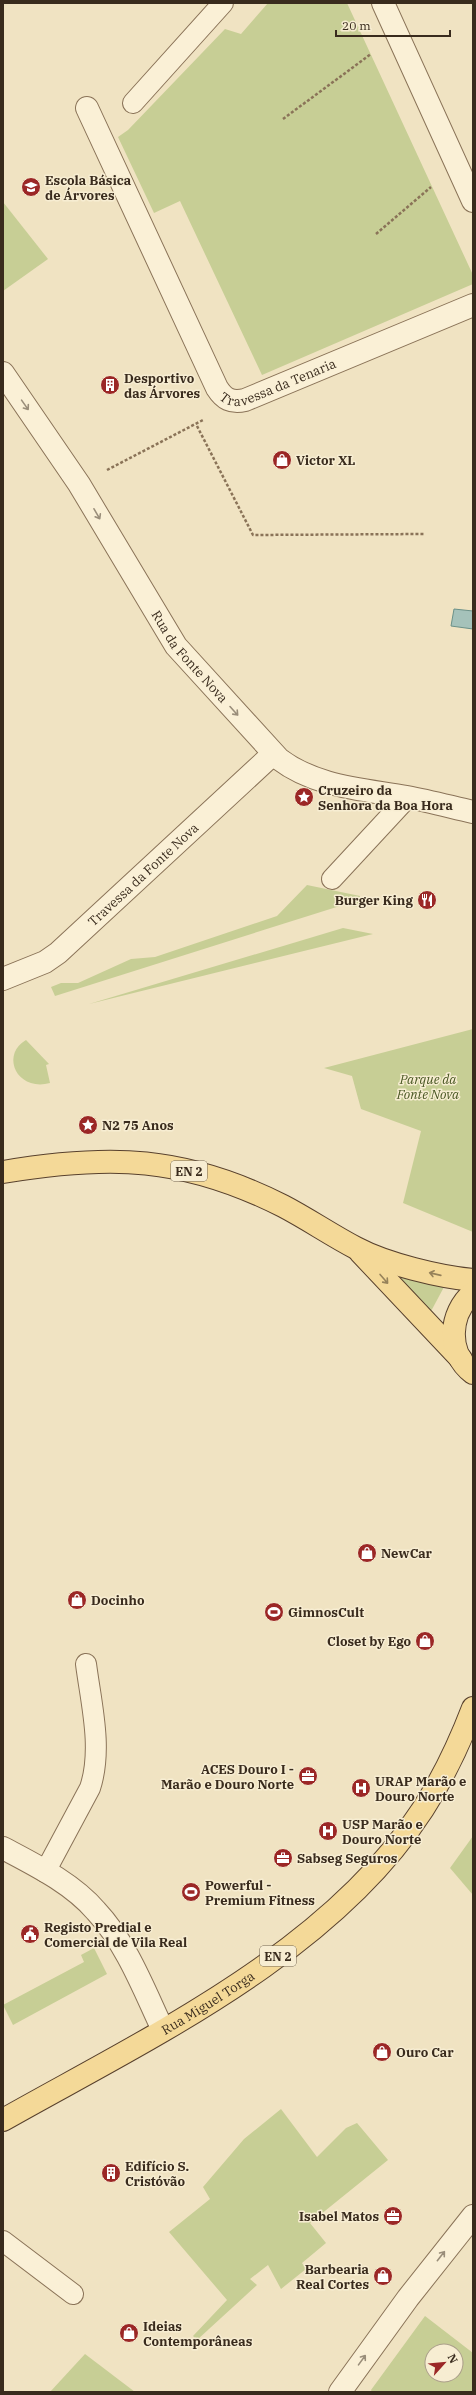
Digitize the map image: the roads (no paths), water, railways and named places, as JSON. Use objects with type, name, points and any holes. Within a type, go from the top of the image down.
[{"type":"main road","name":"EN 2","points":[[3,1172],[59,1163],[103,1160],[173,1167],[225,1181],[255,1193],[358,1249],[424,1271],[473,1280]]},
{"type":"main road","name":"EN 2","points":[[358,1249],[469,1372]]},
{"type":"main road","name":"EN 2","points":[[469,1372],[454,1343],[453,1328],[457,1312],[466,1299],[473,1293]]},
{"type":"main road","name":"Rua Miguel Torga","points":[[3,2120],[163,2030],[295,1944],[353,1892],[390,1853],[423,1809],[462,1737],[473,1708]]},
{"type":"street","points":[[383,3],[473,201]]},
{"type":"street","name":"Travessa da Tenaria","points":[[87,108],[216,388],[222,396],[229,400],[245,400],[473,305]]},
{"type":"street","name":"Rua da Fonte Nova","points":[[3,373],[79,484],[176,646],[273,754],[299,773],[326,783],[473,812]]},
{"type":"street","name":"Travessa da Fonte Nova","points":[[3,979],[45,962],[58,953],[273,754]]},
{"type":"street","points":[[3,1848],[45,1872],[85,1899],[107,1923],[134,1972],[163,2030]]},
{"type":"street","points":[[340,2392],[404,2303],[473,2216]]},
{"type":"lane","points":[[133,103],[223,3]]},
{"type":"lane","points":[[332,878],[408,798]]},
{"type":"lane","points":[[45,1872],[90,1788],[94,1775],[96,1745],[86,1664]]},
{"type":"lane","points":[[3,2241],[73,2294]]},
{"type":"water","points":[[454,609],[473,611],[473,629],[451,626]]},
{"type":"place","name":"Escola Básica de Árvores","points":[[31,187]]},
{"type":"place","name":"Desportivo das Árvores","points":[[110,385]]},
{"type":"place","name":"Victor XL","points":[[282,460]]},
{"type":"place","name":"Cruzeiro da Senhora da Boa Hora","points":[[304,797]]},
{"type":"place","name":"Burger King","points":[[427,900]]},
{"type":"place","name":"N2 75 Anos","points":[[88,1125]]},
{"type":"place","name":"NewCar","points":[[367,1553]]},
{"type":"place","name":"Docinho","points":[[77,1600]]},
{"type":"place","name":"GimnosCult","points":[[274,1612]]},
{"type":"place","name":"Closet by Ego","points":[[425,1641]]},
{"type":"place","name":"ACES Douro I - Marão e Douro Norte","points":[[308,1776]]},
{"type":"place","name":"URAP Marão e Douro Norte","points":[[361,1788]]},
{"type":"place","name":"USP Marão e Douro Norte","points":[[328,1831]]},
{"type":"place","name":"Sabseg Seguros","points":[[283,1858]]},
{"type":"place","name":"Powerful - Premium Fitness","points":[[191,1892]]},
{"type":"place","name":"Registo Predial e Comercial de Vila Real","points":[[30,1934]]},
{"type":"place","name":"Ouro Car","points":[[382,2052]]},
{"type":"place","name":"Edifício S. Cristóvão","points":[[111,2173]]},
{"type":"place","name":"Isabel Matos","points":[[393,2216]]},
{"type":"place","name":"Barbearia Real Cortes","points":[[383,2276]]},
{"type":"place","name":"Ideias Contemporâneas","points":[[129,2333]]},
{"type":"park label","name":"Parque da Fonte Nova","points":[[428,1086]]}]
